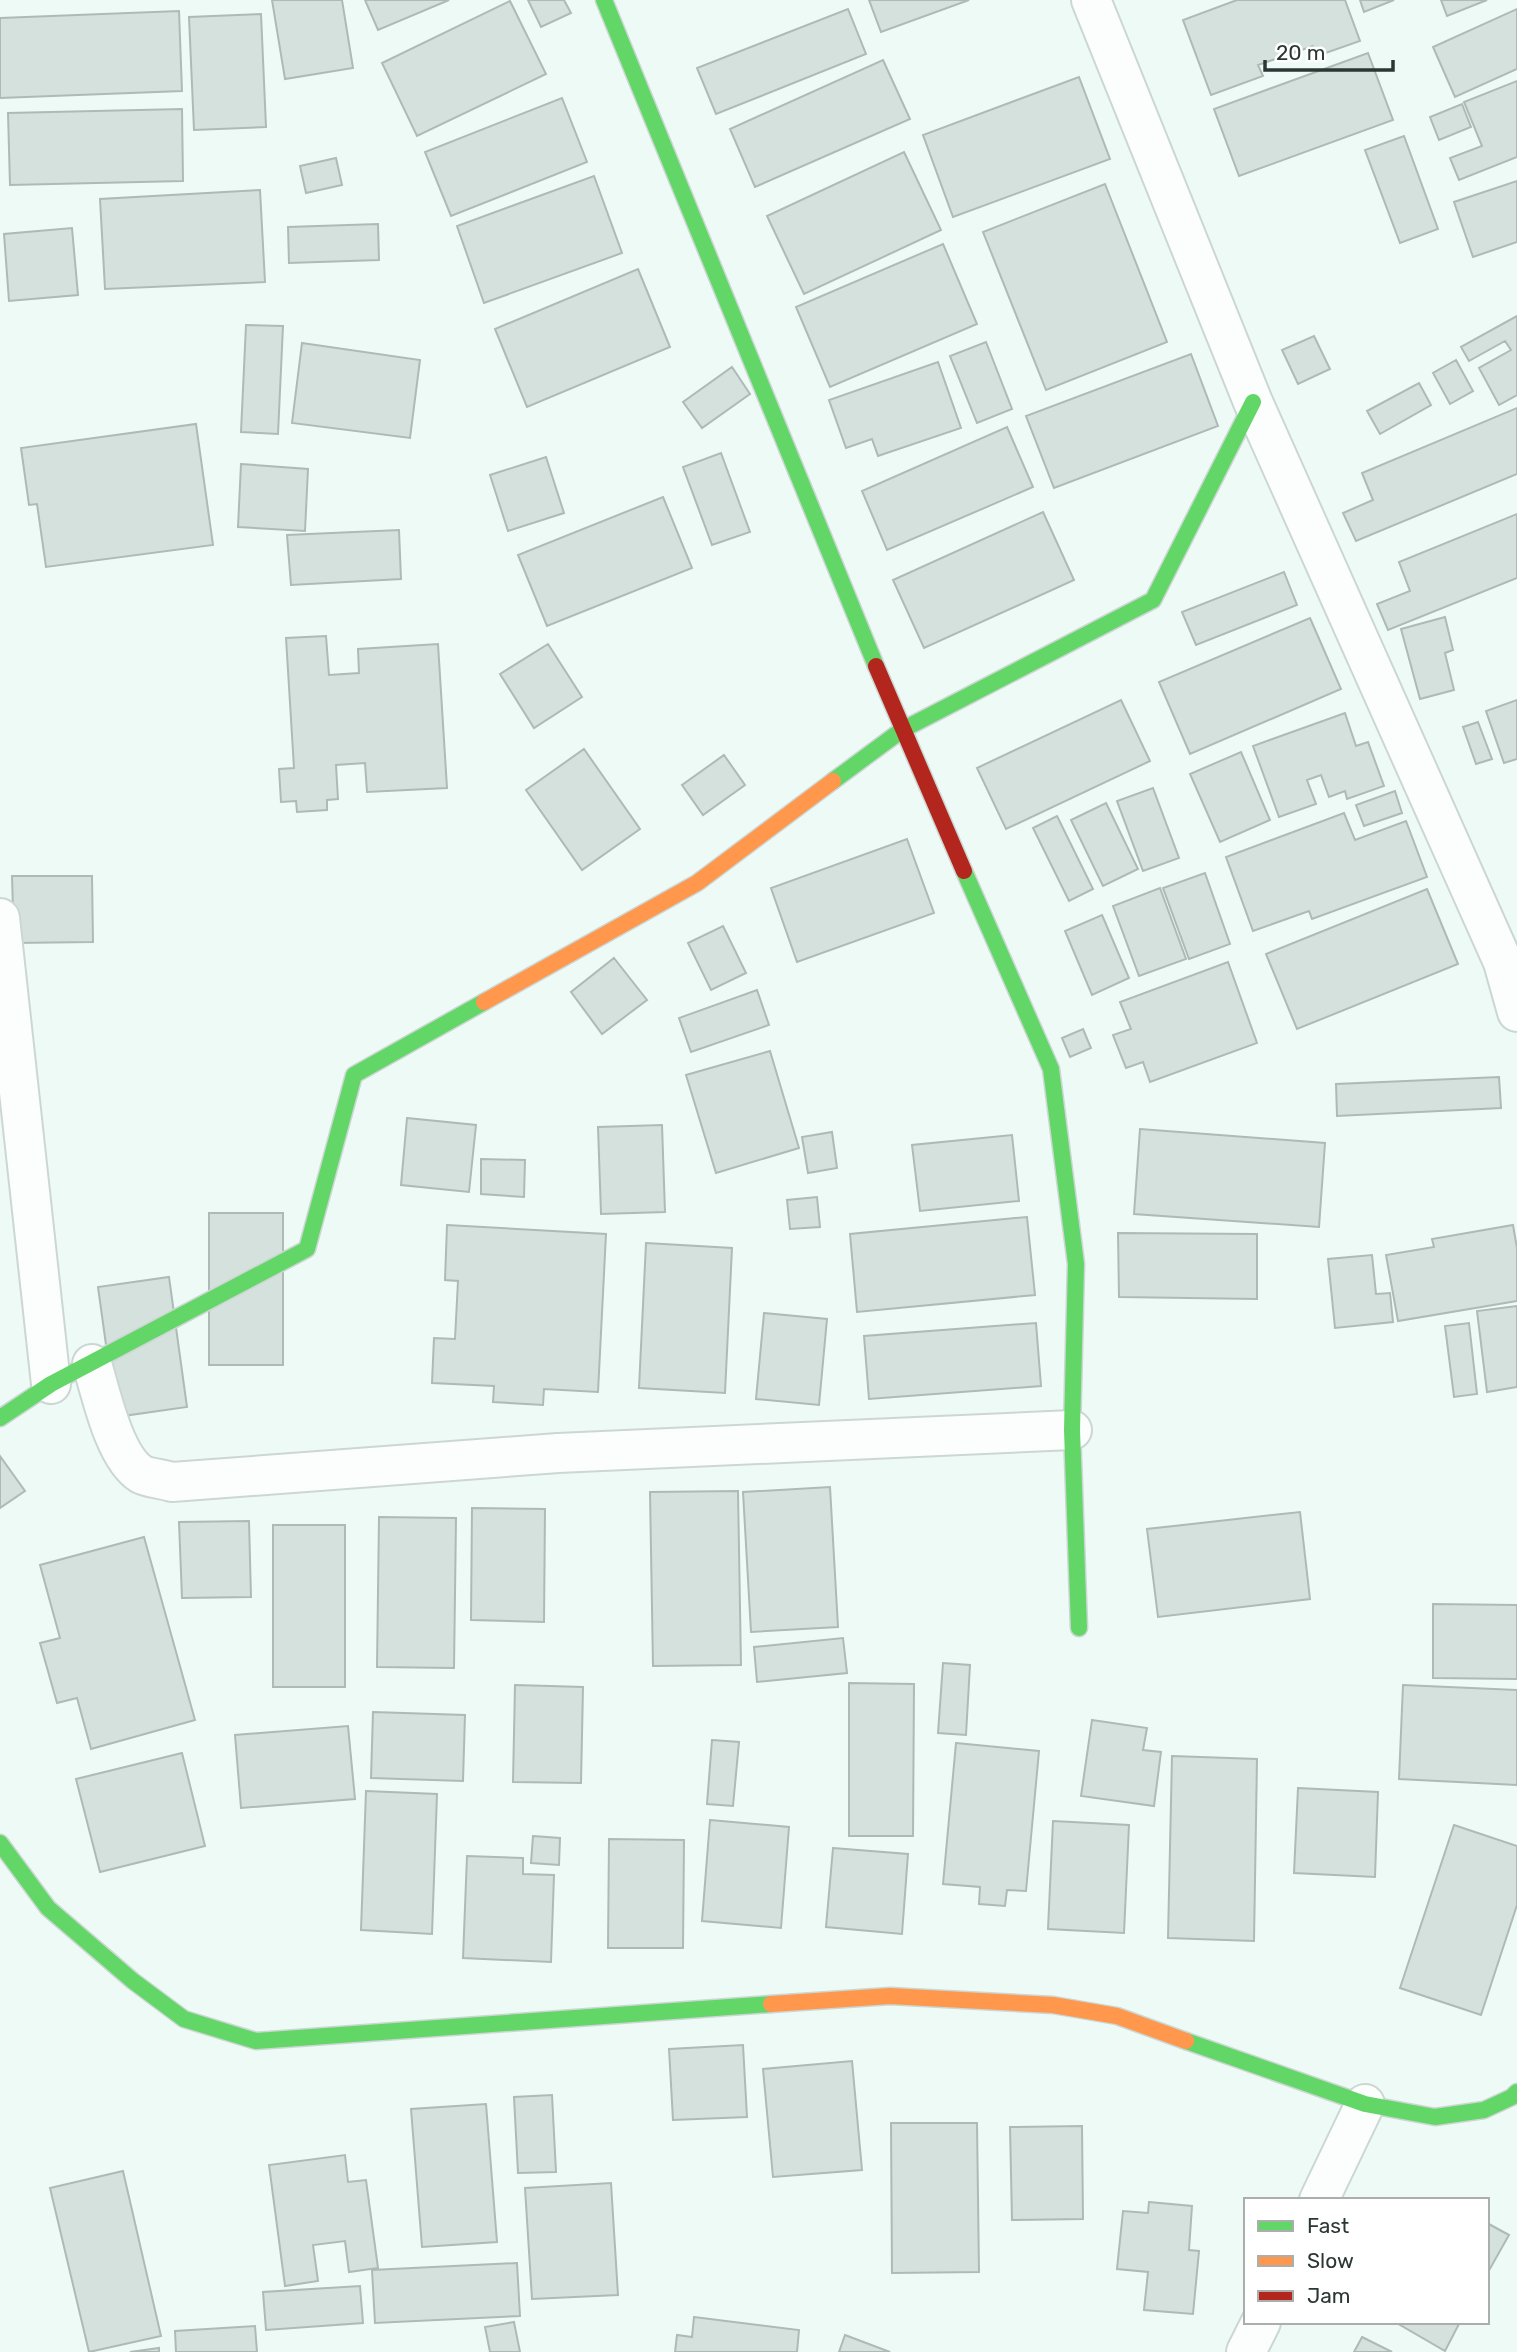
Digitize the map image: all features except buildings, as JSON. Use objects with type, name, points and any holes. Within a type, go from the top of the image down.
[{"type":"street","points":[[604,0],[902,730],[1051,1069],[1076,1264],[1072,1430],[1079,1628]]},
{"type":"street","points":[[1091,0],[1252,402],[1503,962],[1517,1012]]},
{"type":"street","points":[[0,1418],[51,1384],[307,1249],[354,1076],[697,883],[902,730],[1153,600],[1252,402]]},
{"type":"street","points":[[0,918],[51,1384]]},
{"type":"street","points":[[92,1364],[118,1443],[128,1460],[141,1474],[172,1482],[558,1453],[1072,1430]]},
{"type":"street","points":[[0,1843],[48,1908],[133,1981],[184,2019],[256,2041],[890,1996],[1053,2005],[1118,2016],[1365,2104],[1435,2117],[1484,2110],[1517,2092]]},
{"type":"street","points":[[1320,2198],[1365,2104]]},
{"type":"street","points":[[1246,2352],[1260,2324]]},
{"type":"traffic: fast","points":[[604,0],[876,666]]},
{"type":"traffic: fast","points":[[833,781],[902,730],[1153,600],[1253,402]]},
{"type":"traffic: fast","points":[[964,871],[1051,1069],[1076,1264],[1072,1430],[1079,1628]]},
{"type":"traffic: fast","points":[[0,1418],[51,1384],[307,1249],[354,1075],[484,1002]]},
{"type":"traffic: fast","points":[[0,1843],[48,1908],[133,1981],[184,2019],[256,2041],[771,2004]]},
{"type":"traffic: fast","points":[[1186,2041],[1365,2104],[1435,2117],[1484,2110],[1517,2092]]},
{"type":"traffic: slow","points":[[484,1002],[697,883],[833,781]]},
{"type":"traffic: slow","points":[[771,2004],[890,1996],[1053,2005],[1117,2016],[1186,2041]]},
{"type":"traffic: jam","points":[[876,666],[964,871]]}]
